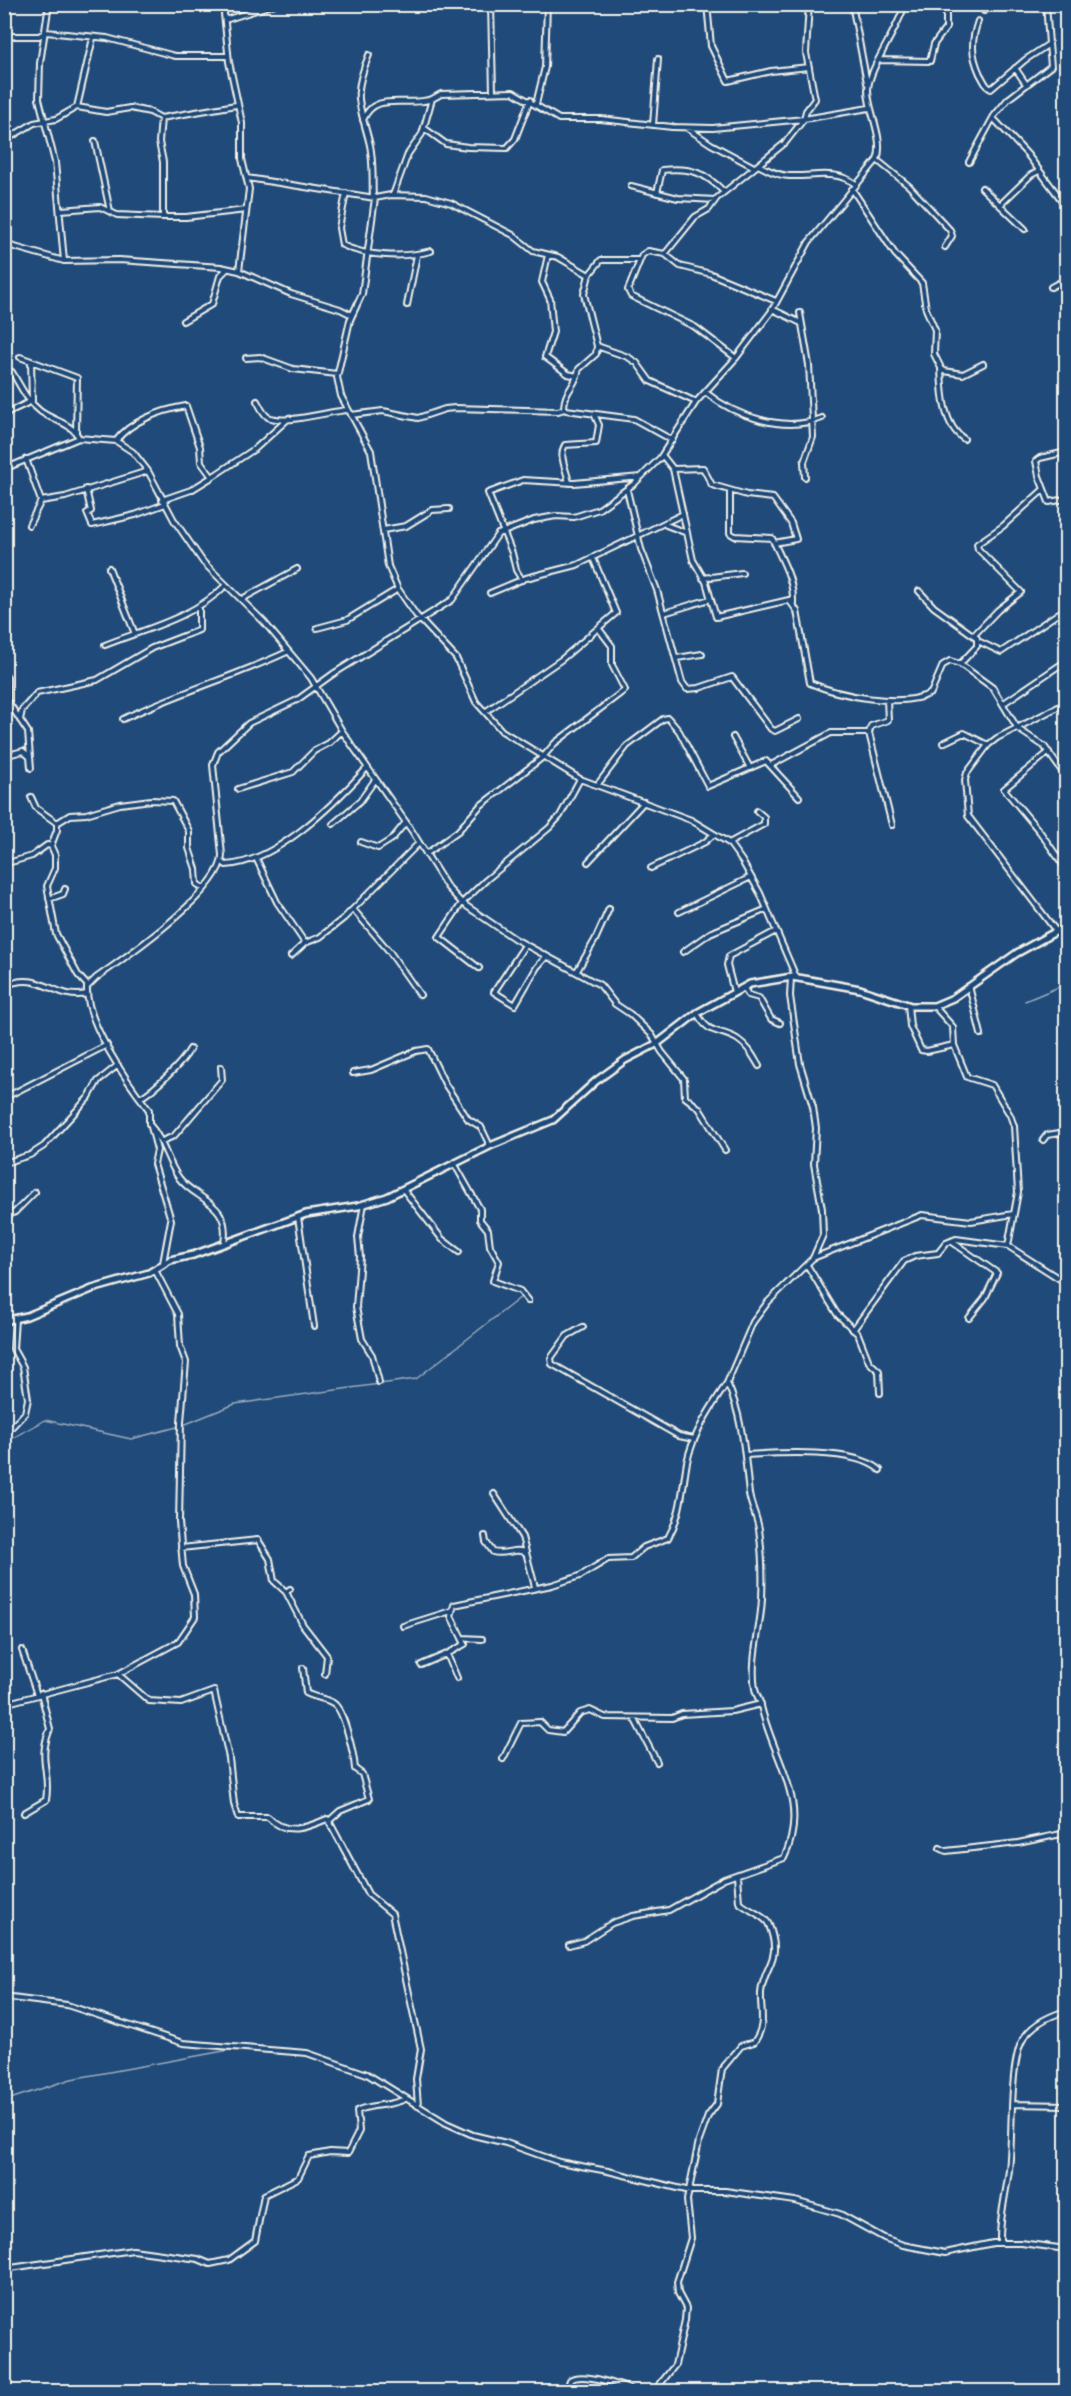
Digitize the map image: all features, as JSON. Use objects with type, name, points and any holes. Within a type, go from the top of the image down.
[{"type":"street","points":[[50,4],[39,91],[43,122],[55,162],[64,261]]},
{"type":"street","points":[[223,4],[228,56],[236,105],[242,123],[242,150],[249,189],[239,271]]},
{"type":"street","points":[[225,20],[275,4]]},
{"type":"street","points":[[491,4],[493,92]]},
{"type":"street","points":[[536,104],[542,90],[545,67],[547,4]]},
{"type":"street","points":[[706,4],[711,46],[728,81],[771,71],[809,67]]},
{"type":"street","points":[[723,4],[730,4]]},
{"type":"street","points":[[665,254],[695,217],[709,210],[724,192],[777,150],[804,119],[814,99],[806,33],[809,4]]},
{"type":"street","points":[[163,1264],[171,1220],[154,1164],[157,1150],[149,1110],[107,1045],[87,994],[88,986],[177,917],[220,867],[222,861],[213,777],[214,758],[249,723],[297,700],[422,620],[458,594],[493,538],[534,520],[556,516],[579,516],[607,505],[627,490],[662,455],[696,402],[736,358],[772,309],[809,242],[877,160],[879,151],[869,108],[868,84],[860,58],[852,4]]},
{"type":"street","points":[[868,84],[905,5],[901,4]]},
{"type":"street","points":[[879,60],[930,61],[933,44],[946,28],[946,4]]},
{"type":"street","points":[[983,4],[984,11]]},
{"type":"street","points":[[969,162],[993,118],[1008,99],[1051,66],[1046,4]]},
{"type":"street","points":[[978,21],[973,36],[972,55],[988,89],[994,87],[1015,68],[1049,44]]},
{"type":"street","points":[[7,36],[39,36],[46,32],[107,38],[175,56],[228,56]]},
{"type":"street","points":[[4,141],[34,123],[68,115],[78,107],[93,38]]},
{"type":"street","points":[[369,55],[360,76],[358,106],[370,143],[374,198],[369,252],[362,294],[352,315],[337,374],[341,396],[371,451],[388,566],[398,589],[428,630],[456,658],[476,702],[502,731],[580,779],[691,820],[729,843],[751,877],[767,909],[793,978],[790,996],[800,1064],[813,1107],[817,1135],[814,1164],[822,1209],[823,1235],[813,1258],[758,1315],[727,1383],[694,1439],[687,1461],[682,1504],[668,1538],[644,1547],[631,1558],[608,1559],[580,1576],[552,1585],[460,1602],[450,1611],[403,1626]]},
{"type":"street","points":[[653,125],[658,59]]},
{"type":"street","points":[[1015,68],[1026,84]]},
{"type":"street","points":[[363,121],[368,109],[377,103],[421,103],[441,94],[493,92],[513,92],[559,119],[593,118],[687,128],[804,119],[869,108]]},
{"type":"street","points":[[393,195],[408,154],[424,128],[432,99]]},
{"type":"street","points":[[424,128],[446,144],[507,148],[516,139],[530,100]]},
{"type":"street","points":[[78,107],[106,112],[130,108],[150,112],[161,118],[236,105]]},
{"type":"street","points":[[161,118],[159,142],[163,162],[163,217]]},
{"type":"street","points":[[993,118],[1027,154],[1066,206]]},
{"type":"street","points":[[687,128],[711,144],[756,166],[787,176],[833,173],[845,176],[856,184]]},
{"type":"street","points":[[95,141],[110,212]]},
{"type":"street","points":[[877,160],[909,186],[950,230],[952,236],[945,246]]},
{"type":"street","points":[[657,194],[662,170],[674,168],[701,172],[724,192]]},
{"type":"street","points":[[1001,204],[1031,175],[1039,171]]},
{"type":"street","points":[[247,178],[374,198],[393,195],[426,196],[450,203],[513,235],[533,251],[564,260],[589,274]]},
{"type":"street","points":[[631,186],[678,198],[715,200]]},
{"type":"street","points":[[982,188],[1025,229]]},
{"type":"street","points":[[852,189],[895,254],[922,283],[926,309],[935,330],[934,354],[940,368],[945,409],[955,434],[964,440]]},
{"type":"street","points":[[346,193],[339,242],[351,250],[404,257],[431,251]]},
{"type":"street","points":[[61,210],[100,207],[130,217],[186,217],[246,210]]},
{"type":"street","points":[[4,244],[64,261],[155,261],[228,268],[352,315]]},
{"type":"street","points":[[736,358],[695,327],[632,296],[628,290],[646,251],[665,254],[680,266],[711,274],[776,301]]},
{"type":"street","points":[[407,305],[417,255]]},
{"type":"street","points":[[548,255],[542,282],[550,299],[553,332],[544,357],[568,374],[577,376]]},
{"type":"street","points":[[564,409],[565,393],[574,384],[579,369],[596,354],[597,346],[584,294],[589,274],[601,260],[640,260]]},
{"type":"street","points":[[183,321],[212,304],[220,276],[228,268]]},
{"type":"street","points":[[1051,287],[1066,279]]},
{"type":"street","points":[[772,309],[801,323]]},
{"type":"street","points":[[800,313],[809,365],[813,437],[804,462],[805,477]]},
{"type":"street","points":[[597,346],[628,357],[637,363],[650,381],[696,402]]},
{"type":"street","points":[[20,357],[77,378],[76,432],[79,438]]},
{"type":"street","points":[[246,358],[260,357],[293,369],[337,374]]},
{"type":"street","points":[[31,361],[32,401]]},
{"type":"street","points":[[940,368],[944,372],[963,374],[983,364]]},
{"type":"street","points":[[12,372],[28,399],[39,410],[76,432]]},
{"type":"street","points":[[705,392],[718,402],[754,418],[793,425],[822,418]]},
{"type":"street","points":[[4,414],[32,401]]},
{"type":"street","points":[[257,401],[267,416],[289,418],[383,411],[418,418],[445,409],[558,411],[564,409],[634,419],[672,440]]},
{"type":"street","points":[[116,441],[122,433],[150,416],[186,406],[200,447],[201,462],[212,477]]},
{"type":"street","points":[[568,483],[562,449],[565,445],[596,443],[599,425],[594,415]]},
{"type":"street","points":[[86,489],[91,511],[87,513],[92,525],[135,515],[192,490],[256,448],[289,418]]},
{"type":"street","points":[[4,469],[79,438],[116,441],[133,452],[148,471],[163,502],[203,562],[264,622],[316,687],[342,732],[406,822],[447,887],[462,903],[545,958],[577,971],[606,989],[615,1004],[630,1014],[658,1043],[684,1079],[685,1097],[699,1108],[725,1150]]},
{"type":"street","points":[[1066,452],[1036,461],[1049,502],[1066,499]]},
{"type":"street","points":[[662,455],[673,469],[696,570],[703,578],[716,616],[781,599],[789,600],[797,611],[810,683],[849,694],[887,700],[927,695],[931,693],[943,665],[950,661],[960,664],[993,688],[1018,729],[1044,746],[1066,777]]},
{"type":"street","points":[[26,459],[32,482],[41,501]]},
{"type":"street","points":[[673,469],[703,468],[712,485],[773,498],[787,518],[796,539],[774,543]]},
{"type":"street","points":[[41,501],[121,482],[148,471]]},
{"type":"street","points":[[522,580],[516,570],[488,493],[523,480],[568,483],[641,477]]},
{"type":"street","points":[[974,635],[998,610],[1021,592],[978,549],[977,544],[1003,526],[1044,489]]},
{"type":"street","points":[[627,490],[637,535],[664,613],[682,682],[687,689],[699,688],[732,677],[771,729],[775,731],[799,719]]},
{"type":"street","points":[[730,490],[730,533],[735,536],[772,538],[781,562],[790,577],[793,604]]},
{"type":"street","points":[[29,525],[41,501]]},
{"type":"street","points":[[383,530],[406,526],[432,510],[448,509]]},
{"type":"street","points":[[490,593],[522,580],[593,558],[637,535],[666,525],[683,514]]},
{"type":"street","points":[[666,525],[687,533]]},
{"type":"street","points":[[485,712],[562,659],[616,614],[616,608],[593,558]]},
{"type":"street","points":[[109,568],[135,634]]},
{"type":"street","points":[[242,599],[297,569]]},
{"type":"street","points":[[703,578],[742,573]]},
{"type":"street","points":[[105,645],[176,619],[199,606],[226,585]]},
{"type":"street","points":[[317,628],[347,620],[398,589]]},
{"type":"street","points":[[919,591],[934,607],[974,635],[978,641],[1001,652],[1059,613]]},
{"type":"street","points":[[664,613],[710,599]]},
{"type":"street","points":[[20,720],[22,710],[37,693],[97,680],[152,648],[199,630],[199,606]]},
{"type":"street","points":[[426,854],[449,839],[480,806],[543,757],[566,734],[625,690],[612,665],[612,646],[599,629]]},
{"type":"street","points":[[960,664],[977,646],[978,641]]},
{"type":"street","points":[[123,719],[204,683],[245,672],[287,651]]},
{"type":"street","points":[[677,658],[702,654]]},
{"type":"street","points":[[1004,703],[1066,661]]},
{"type":"street","points":[[7,677],[8,700],[28,732],[31,768]]},
{"type":"street","points":[[887,700],[888,720],[870,726],[869,732],[892,825]]},
{"type":"street","points":[[1056,930],[968,816],[965,780],[988,745],[1066,703]]},
{"type":"street","points":[[598,784],[627,746],[663,719],[668,718],[679,731],[708,786],[764,760],[800,797]]},
{"type":"street","points":[[238,789],[293,772],[314,751],[329,743],[342,732]]},
{"type":"street","points":[[771,765],[803,745],[831,732],[869,732]]},
{"type":"street","points":[[943,743],[964,733],[988,745]]},
{"type":"street","points":[[733,737],[750,768]]},
{"type":"street","points":[[4,756],[20,750],[30,757]]},
{"type":"street","points":[[1049,752],[1004,789],[1040,832],[1066,869]]},
{"type":"street","points":[[222,861],[230,864],[256,858],[276,848],[345,791],[367,768]]},
{"type":"street","points":[[333,824],[360,801],[376,779]]},
{"type":"street","points":[[479,968],[466,961],[439,937],[462,903],[560,816],[580,779]]},
{"type":"street","points":[[31,797],[36,808],[57,823]]},
{"type":"street","points":[[57,823],[70,815],[86,814],[120,804],[151,800],[173,801],[187,824],[197,884],[203,888]]},
{"type":"street","points":[[588,862],[644,802]]},
{"type":"street","points":[[729,843],[764,824],[764,817],[757,811]]},
{"type":"street","points":[[361,842],[378,848],[392,839],[406,822]]},
{"type":"street","points":[[57,823],[51,846],[56,855],[55,868],[47,886],[49,899],[59,941],[78,975],[88,986]]},
{"type":"street","points":[[651,868],[705,842],[714,834]]},
{"type":"street","points":[[291,956],[305,943],[327,932],[419,843]]},
{"type":"street","points":[[4,864],[32,856],[47,845],[51,846]]},
{"type":"street","points":[[256,858],[277,902],[305,943]]},
{"type":"street","points":[[680,912],[751,877]]},
{"type":"street","points":[[49,899],[63,894],[65,889]]},
{"type":"street","points":[[353,909],[389,951],[420,995]]},
{"type":"street","points":[[577,971],[609,909]]},
{"type":"street","points":[[683,952],[710,933],[767,909]]},
{"type":"street","points":[[4,1321],[15,1319],[92,1289],[155,1270],[175,1259],[298,1216],[364,1204],[403,1189],[453,1163],[553,1120],[596,1082],[626,1060],[658,1043],[698,1013],[744,987],[793,978],[860,989],[920,1008],[953,998],[1017,953],[1066,926]]},
{"type":"street","points":[[734,992],[727,965],[729,956],[776,931]]},
{"type":"street","points":[[525,945],[494,992],[515,1005],[537,967],[545,958]]},
{"type":"street","points":[[4,986],[20,980],[35,981],[72,996],[87,994]]},
{"type":"street","points":[[969,986],[973,992],[981,1034]]},
{"type":"street","points":[[744,987],[748,995],[759,998],[771,1019],[780,1023]]},
{"type":"street","points":[[908,1005],[912,1033],[921,1050],[927,1052],[954,1045]]},
{"type":"street","points":[[934,1005],[953,1027],[954,1045],[968,1077],[992,1086],[1010,1115],[1017,1141],[1018,1185],[1008,1246]]},
{"type":"street","points":[[698,1013],[710,1031],[738,1040],[754,1055],[759,1066]]},
{"type":"street","points":[[4,1098],[107,1045]]},
{"type":"street","points":[[140,1098],[150,1092],[185,1058],[190,1049]]},
{"type":"street","points":[[353,1073],[378,1068],[416,1051],[428,1049],[468,1119],[480,1127],[490,1146]]},
{"type":"street","points":[[4,1163],[30,1155],[44,1146],[89,1097],[98,1081],[118,1065]]},
{"type":"street","points":[[162,1141],[174,1136],[222,1080],[221,1067]]},
{"type":"street","points":[[151,1127],[159,1133],[180,1179],[217,1210],[225,1233],[224,1243]]},
{"type":"street","points":[[1042,1140],[1047,1135],[1066,1132]]},
{"type":"street","points":[[453,1163],[480,1209],[480,1220],[488,1230],[490,1246],[499,1262],[493,1281],[520,1291],[528,1301]]},
{"type":"street","points":[[403,1189],[442,1239],[459,1252]]},
{"type":"street","points":[[4,1216],[15,1212],[35,1192]]},
{"type":"street","points":[[364,1204],[358,1237],[360,1257],[356,1307],[362,1339],[372,1355],[379,1382]]},
{"type":"street","points":[[813,1258],[922,1215],[971,1221],[1013,1213]]},
{"type":"street","points":[[298,1216],[314,1326]]},
{"type":"street","points":[[853,1330],[904,1262],[915,1256],[938,1253],[950,1240],[962,1239],[1008,1246],[1066,1282]]},
{"type":"street","points":[[950,1240],[997,1273],[985,1298],[969,1318]]},
{"type":"street","points":[[166,1251],[175,1259]]},
{"type":"street","points":[[807,1264],[837,1314],[853,1330],[869,1362],[879,1371],[880,1393]]},
{"type":"street","points":[[4,1704],[118,1674],[178,1642],[195,1617],[194,1594],[183,1566],[181,1548],[181,1433],[186,1362],[180,1346],[178,1314],[155,1270]]},
{"type":"street","points":[[4,1435],[25,1413],[28,1399],[22,1367],[13,1349],[15,1319]]},
{"type":"street","points":[[584,1327],[567,1336],[551,1358],[552,1364],[680,1436],[694,1439]]},
{"type":"street","points":[[569,1945],[584,1941],[612,1923],[633,1916],[669,1910],[724,1879],[784,1858],[795,1828],[788,1782],[772,1736],[763,1721],[761,1704],[755,1691],[754,1664],[762,1599],[759,1529],[749,1497],[746,1455],[732,1394],[727,1383]]},
{"type":"street","points":[[746,1455],[791,1453],[841,1456],[880,1470]]},
{"type":"street","points":[[494,1494],[522,1537],[535,1587]]},
{"type":"street","points":[[485,1536],[493,1552],[505,1554],[522,1551],[528,1557]]},
{"type":"street","points":[[181,1548],[258,1540],[270,1559],[274,1581],[288,1591],[303,1625],[327,1656],[325,1674]]},
{"type":"street","points":[[421,1665],[464,1647],[450,1611]]},
{"type":"street","points":[[462,1638],[482,1638]]},
{"type":"street","points":[[22,1650],[50,1729],[43,1749],[48,1788],[46,1800],[24,1813]]},
{"type":"street","points":[[447,1654],[457,1678]]},
{"type":"street","points":[[303,1668],[306,1693],[334,1703],[344,1715],[344,1726],[350,1737],[355,1769],[362,1774],[368,1792],[369,1799],[340,1811],[330,1821]]},
{"type":"street","points":[[118,1674],[149,1701],[181,1703],[214,1691],[229,1758],[234,1804],[238,1817],[268,1817],[275,1824],[293,1830],[327,1819],[330,1821],[368,1894],[392,1914],[421,2049],[416,2079],[418,2106]]},
{"type":"street","points":[[503,1759],[521,1723],[540,1722],[548,1730],[563,1732],[580,1713],[590,1710],[605,1717],[635,1720],[732,1711],[761,1704]]},
{"type":"street","points":[[635,1720],[657,1762]]},
{"type":"street","points":[[940,1848],[946,1851],[1018,1843],[1066,1833]]},
{"type":"street","points":[[654,2391],[675,2365],[685,2320],[686,2308],[676,2284],[691,2238],[688,2219],[690,2191],[699,2141],[721,2089],[722,2069],[741,2046],[754,2042],[764,2024],[761,1992],[775,1949],[768,1923],[739,1902],[737,1876]]},
{"type":"street","points":[[4,1997],[67,2006],[183,2043],[307,2053],[353,2068],[459,2130],[506,2142],[559,2162],[602,2169],[690,2191],[724,2191],[795,2201],[840,2214],[865,2229],[903,2246],[936,2252],[953,2252],[1000,2243],[1021,2243],[1066,2249]]},
{"type":"street","points":[[1000,2243],[999,2223],[1009,2168],[1016,2062],[1022,2042],[1030,2030],[1050,2015],[1066,2011]]},
{"type":"street","points":[[4,2269],[133,2250],[198,2259],[210,2264],[229,2260],[255,2241],[264,2195],[298,2178],[309,2156],[330,2152],[348,2153],[359,2131],[357,2111],[367,2106],[393,2105],[406,2098]]},
{"type":"street","points":[[1013,2104],[1066,2105]]},
{"type":"street","points":[[566,2391],[570,2380],[579,2377],[606,2381],[637,2391]]},
{"type":"waterway","points":[[1025,1001],[1066,984]]},
{"type":"waterway","points":[[4,1443],[45,1420],[131,1439],[181,1426],[235,1404],[416,1379],[521,1297]]},
{"type":"waterway","points":[[4,2101],[71,2079],[235,2049]]}]
